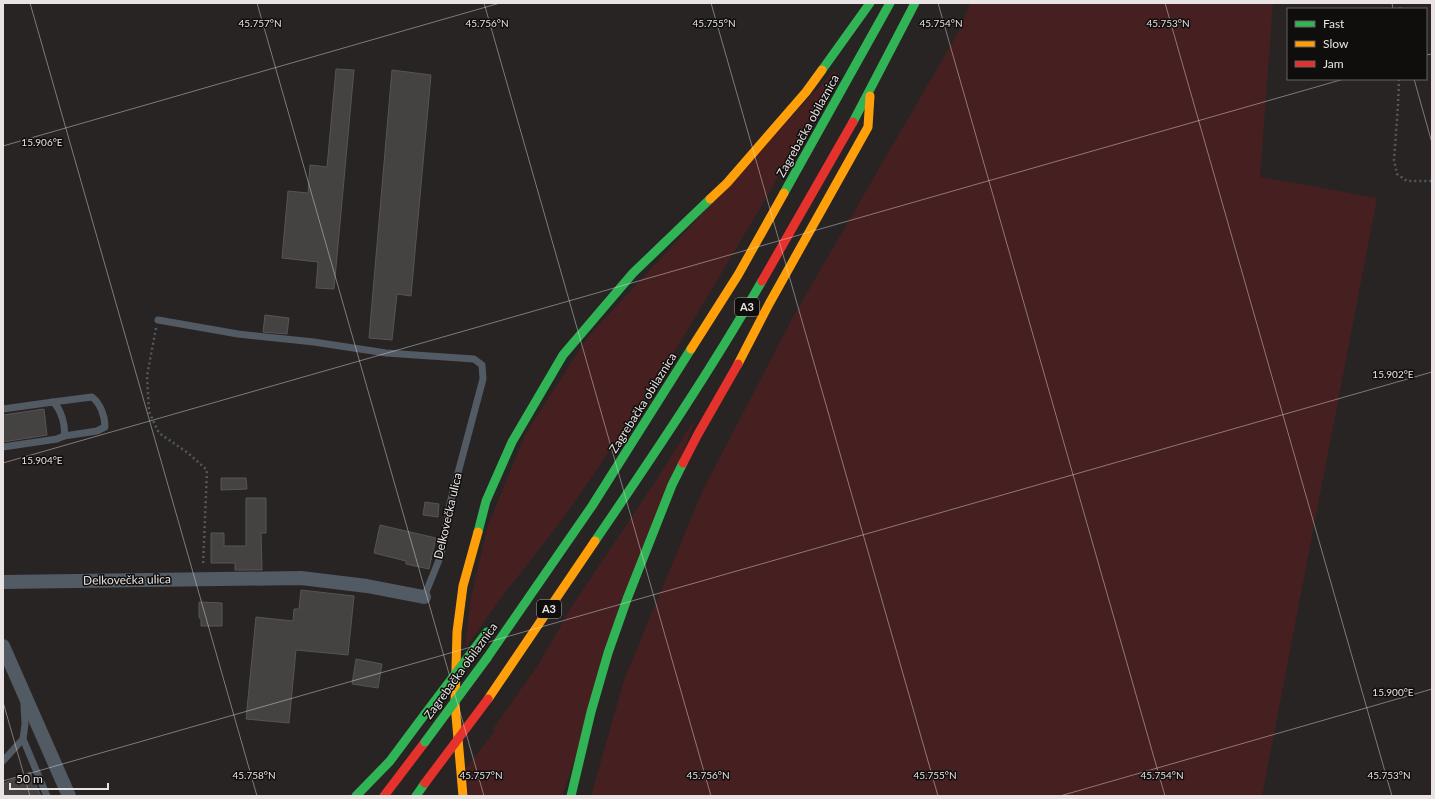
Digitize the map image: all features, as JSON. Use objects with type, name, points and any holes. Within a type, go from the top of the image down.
[{"type":"highway","points":[[463,796],[455,704],[457,632],[462,594],[486,501],[512,442],[563,355],[633,273],[732,178],[806,92],[870,3]]},
{"type":"highway","name":"Zagrebačka obilaznica","points":[[384,796],[486,658],[592,506],[738,275],[890,3]]},
{"type":"highway","name":"A3","points":[[416,796],[488,699],[643,471],[727,340],[858,114],[915,3]]},
{"type":"highway","points":[[570,796],[608,652],[627,599],[672,485],[698,434],[745,350],[768,304],[868,127],[871,88]]},
{"type":"highway","points":[[356,796],[390,761],[493,627],[519,610]]},
{"type":"highway","points":[[423,796],[425,783]]},
{"type":"street","name":"Delkovečka ulica","points":[[3,582],[301,578],[366,586],[424,597]]},
{"type":"street","points":[[3,646],[69,796]]},
{"type":"lane","name":"Delkovečka ulica","points":[[158,320],[238,334],[314,342],[386,353],[474,359],[482,365],[483,379],[450,502],[441,555],[424,597]]},
{"type":"lane","points":[[3,409],[92,397],[98,401],[105,421],[105,427],[97,431],[3,447]]},
{"type":"lane","points":[[53,402],[62,417],[65,432],[64,436]]},
{"type":"lane","points":[[23,692],[25,711],[23,739],[47,796]]},
{"type":"lane","points":[[3,761],[23,739]]},
{"type":"path","points":[[1399,80],[1394,160],[1397,174],[1407,181],[1432,182]]},
{"type":"path","points":[[158,320],[147,376],[148,412],[159,433],[188,453],[207,470],[202,579]]},
{"type":"shaded area","points":[[970,3],[1273,3],[1260,177],[1377,198],[1262,796],[591,796],[624,680],[703,490],[793,317],[959,31]]},
{"type":"shaded area","points":[[834,71],[836,71],[836,75],[762,205],[654,386],[564,517],[501,598],[465,648],[471,597],[488,525],[526,433],[587,338]]},
{"type":"shaded area","points":[[695,419],[562,796],[469,796],[466,768],[495,731],[493,729],[539,664],[572,606],[657,479]]},
{"type":"building","points":[[336,69],[354,70],[334,289],[316,288],[318,262],[282,258],[288,191],[308,193],[310,165],[327,167]]},
{"type":"building","points":[[392,70],[431,75],[411,296],[397,294],[392,340],[369,338]]},
{"type":"building","points":[[265,315],[289,318],[287,334],[263,332]]},
{"type":"building","points":[[44,409],[47,435],[3,442],[3,415]]},
{"type":"building","points":[[221,478],[246,478],[247,489],[221,490]]},
{"type":"building","points":[[246,498],[266,498],[266,533],[261,533],[262,570],[235,570],[235,563],[211,563],[211,533],[224,533],[224,546],[246,546]]},
{"type":"building","points":[[425,502],[439,504],[438,517],[423,515]]},
{"type":"building","points":[[380,525],[436,538],[429,569],[406,564],[406,561],[374,553]]},
{"type":"building","points":[[301,590],[354,596],[348,655],[296,650],[289,723],[246,719],[256,617],[293,621],[294,609],[299,609]]},
{"type":"building","points":[[199,602],[222,603],[222,626],[201,626],[201,618],[199,618]]},
{"type":"building","points":[[356,659],[382,664],[378,688],[352,684]]},
{"type":"building","points":[[30,772],[41,796],[3,796],[3,784]]},
{"type":"traffic: fast","points":[[822,70],[870,3]]},
{"type":"traffic: fast","points":[[784,193],[890,3]]},
{"type":"traffic: fast","points":[[853,122],[915,3]]},
{"type":"traffic: fast","points":[[478,532],[486,501],[512,442],[563,355],[633,273],[710,199]]},
{"type":"traffic: fast","points":[[595,541],[702,380],[762,281]]},
{"type":"traffic: fast","points":[[487,658],[592,506],[691,349]]},
{"type":"traffic: fast","points":[[571,796],[591,712],[608,653],[627,599],[672,485],[683,463]]},
{"type":"traffic: fast","points":[[425,714],[487,632]]},
{"type":"traffic: fast","points":[[425,742],[487,658]]},
{"type":"traffic: fast","points":[[356,796],[390,761],[425,714]]},
{"type":"traffic: fast","points":[[416,796],[425,783]]},
{"type":"traffic: slow","points":[[710,199],[727,183],[806,92],[822,70]]},
{"type":"traffic: slow","points":[[738,364],[769,304],[868,127],[870,96]]},
{"type":"traffic: slow","points":[[691,349],[738,275],[784,193]]},
{"type":"traffic: slow","points":[[463,796],[455,704],[457,632],[463,586],[478,532]]},
{"type":"traffic: slow","points":[[488,699],[595,541]]},
{"type":"traffic: jam","points":[[762,281],[853,122]]},
{"type":"traffic: jam","points":[[683,463],[738,364]]},
{"type":"traffic: jam","points":[[425,783],[488,699]]},
{"type":"traffic: jam","points":[[384,796],[425,742]]}]
